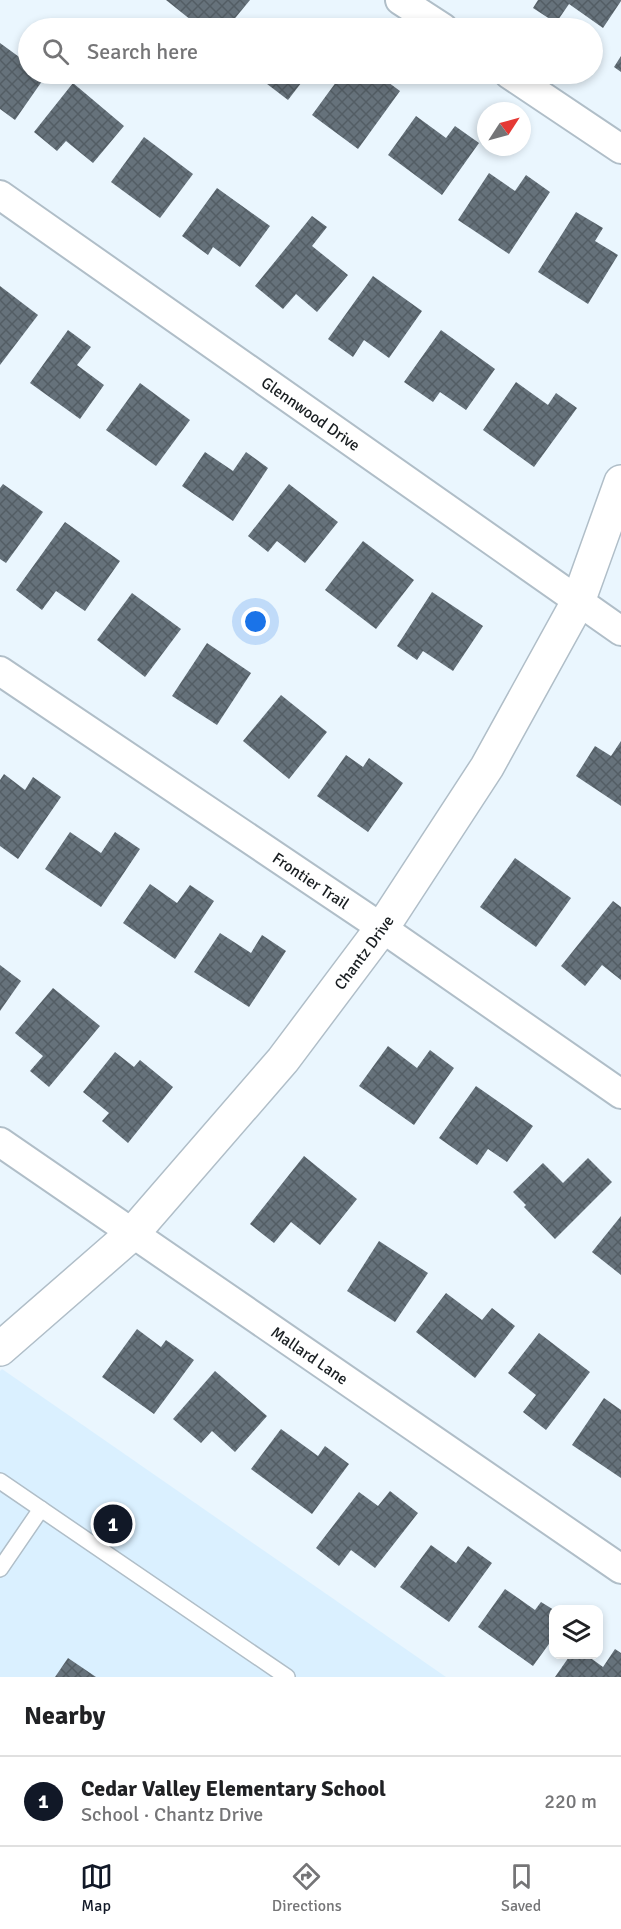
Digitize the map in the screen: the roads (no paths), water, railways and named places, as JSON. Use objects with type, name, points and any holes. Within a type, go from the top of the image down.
[{"type":"street","points":[[400,0],[427,18]]},
{"type":"street","points":[[524,84],[621,149]]},
{"type":"street","name":"Glennwood Drive","points":[[0,195],[621,631]]},
{"type":"street","name":"Chantz Drive","points":[[0,1349],[134,1233],[283,1060],[382,927],[487,766],[578,602],[621,482]]},
{"type":"street","name":"Frontier Trail","points":[[0,671],[382,927],[621,1094]]},
{"type":"street","name":"Mallard Lane","points":[[0,1142],[621,1569]]},
{"type":"lane","points":[[0,1481],[287,1677]]},
{"type":"lane","points":[[0,1569],[41,1509]]},
{"type":"place","name":"Cedar Valley Elementary School","points":[[113,1524]]}]
